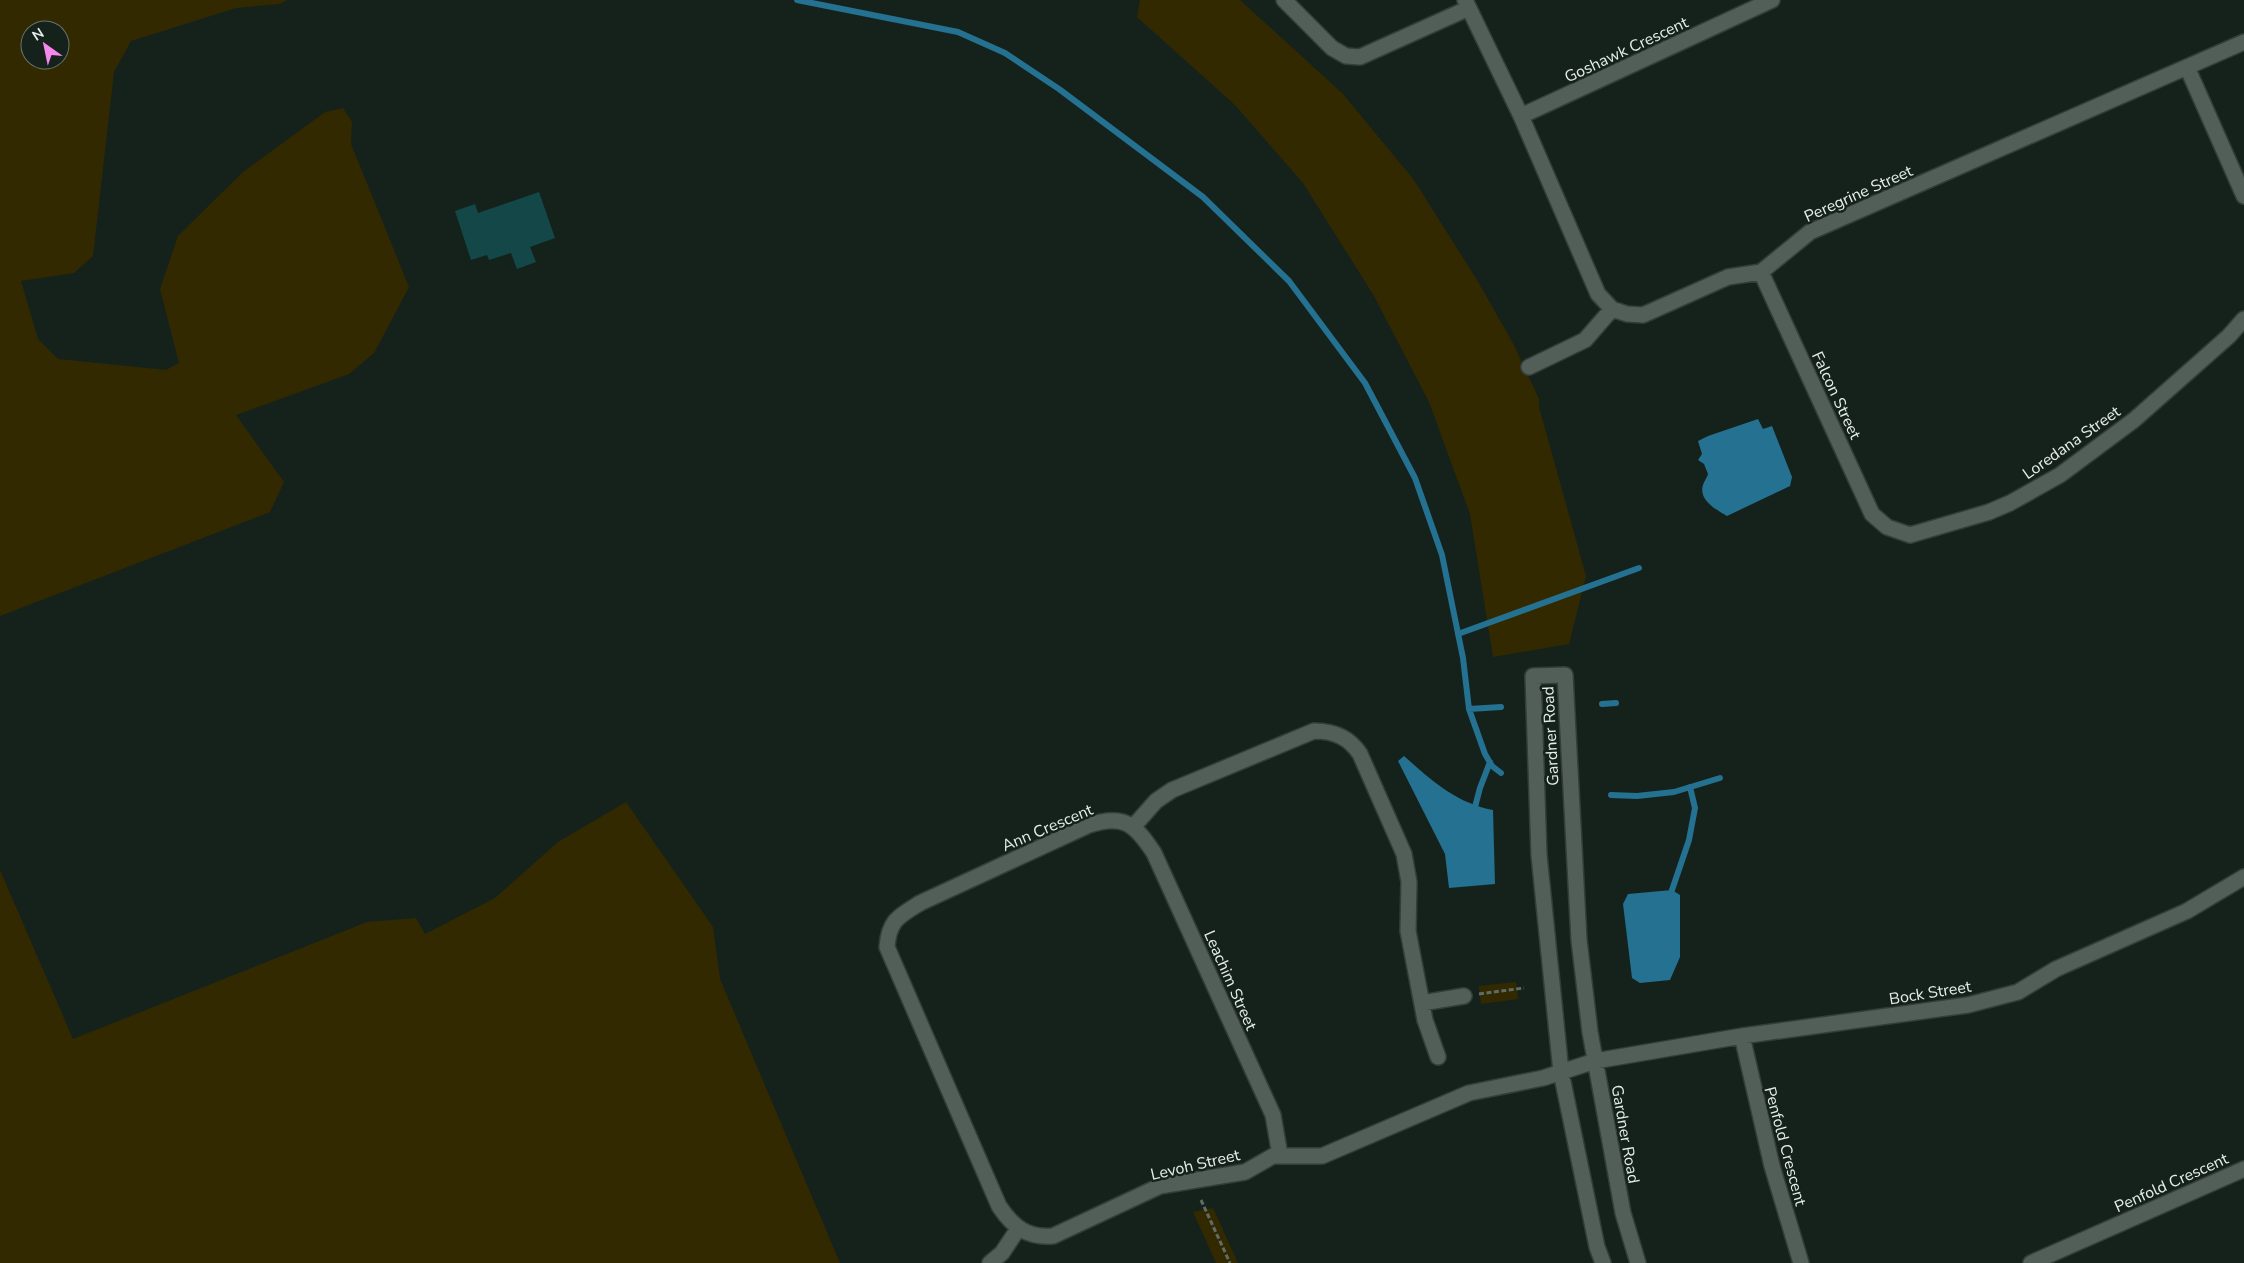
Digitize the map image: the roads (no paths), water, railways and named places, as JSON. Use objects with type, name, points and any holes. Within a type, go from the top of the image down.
[{"type":"street","points":[[1284,0],[1332,48],[1346,56],[1360,57],[1467,4],[1521,116],[1598,294],[1612,309],[1628,314],[1643,315],[1728,277],[1761,272]]},
{"type":"street","name":"Goshawk Crescent","points":[[1521,116],[1772,0]]},
{"type":"street","name":"Peregrine Street","points":[[1761,272],[1810,232],[2244,42]]},
{"type":"street","points":[[2187,67],[2244,196]]},
{"type":"street","name":"Falcon Street","points":[[1761,272],[1872,514],[1887,527]]},
{"type":"street","points":[[1529,367],[1586,340],[1612,309]]},
{"type":"street","name":"Loredana Street","points":[[1887,527],[1910,535],[1936,529],[1996,509],[2060,475],[2134,420],[2228,336],[2244,319]]},
{"type":"street","name":"Gardner Road","points":[[1603,1263],[1561,1072],[1539,855],[1533,676],[1565,675],[1578,940],[1595,1061],[1623,1213],[1638,1263]]},
{"type":"street","points":[[1133,827],[1156,801],[1172,790],[1314,731],[1327,731],[1342,736],[1353,744],[1360,754],[1404,854],[1409,882],[1408,931],[1429,1033],[1438,1057]]},
{"type":"street","name":"Ann Crescent","points":[[1018,1229],[1009,1221],[999,1206],[887,947],[888,932],[895,919],[920,903],[1089,825],[1117,819],[1129,823],[1133,827]]},
{"type":"street","name":"Leachim Street","points":[[1133,827],[1143,836],[1154,853],[1273,1115],[1280,1155]]},
{"type":"street","name":"Bock Street","points":[[1595,1061],[1742,1036],[1968,1005],[2018,992],[2056,969],[2187,911],[2244,877]]},
{"type":"street","points":[[1422,1003],[1464,996]]},
{"type":"street","name":"Penfold Crescent","points":[[1742,1036],[1772,1166],[1801,1263]]},
{"type":"street","name":"Levoh Street","points":[[1018,1229],[1040,1237],[1053,1236],[1160,1186],[1245,1172],[1273,1156],[1322,1156],[1469,1093],[1543,1078],[1595,1061]]},
{"type":"street","name":"Penfold Crescent","points":[[2030,1263],[2244,1169]]},
{"type":"street","points":[[990,1263],[1002,1253],[1018,1229]]},
{"type":"water","points":[[1758,419],[1763,429],[1772,426],[1792,477],[1790,486],[1727,516],[1709,504],[1703,495],[1703,485],[1708,474],[1704,464],[1698,460],[1702,454],[1698,441]]},
{"type":"water","points":[[1404,756],[1434,782],[1456,796],[1480,807],[1493,810],[1495,884],[1449,888],[1445,854],[1398,761]]},
{"type":"water","points":[[1672,890],[1680,895],[1680,957],[1670,980],[1640,983],[1632,978],[1623,904],[1628,894]]},
{"type":"waterway","points":[[797,0],[958,32],[1005,53],[1059,89],[1203,197],[1289,281],[1365,383],[1415,478],[1442,555],[1463,658],[1469,709],[1485,754],[1492,766],[1501,773]]},
{"type":"waterway","points":[[1458,634],[1639,568]]},
{"type":"waterway","points":[[1602,704],[1616,703]]},
{"type":"waterway","points":[[1469,709],[1501,707]]},
{"type":"waterway","points":[[1475,807],[1490,762]]},
{"type":"waterway","points":[[1611,795],[1637,796],[1674,792],[1720,778]]},
{"type":"waterway","points":[[1672,890],[1689,840],[1695,808],[1690,787]]}]
